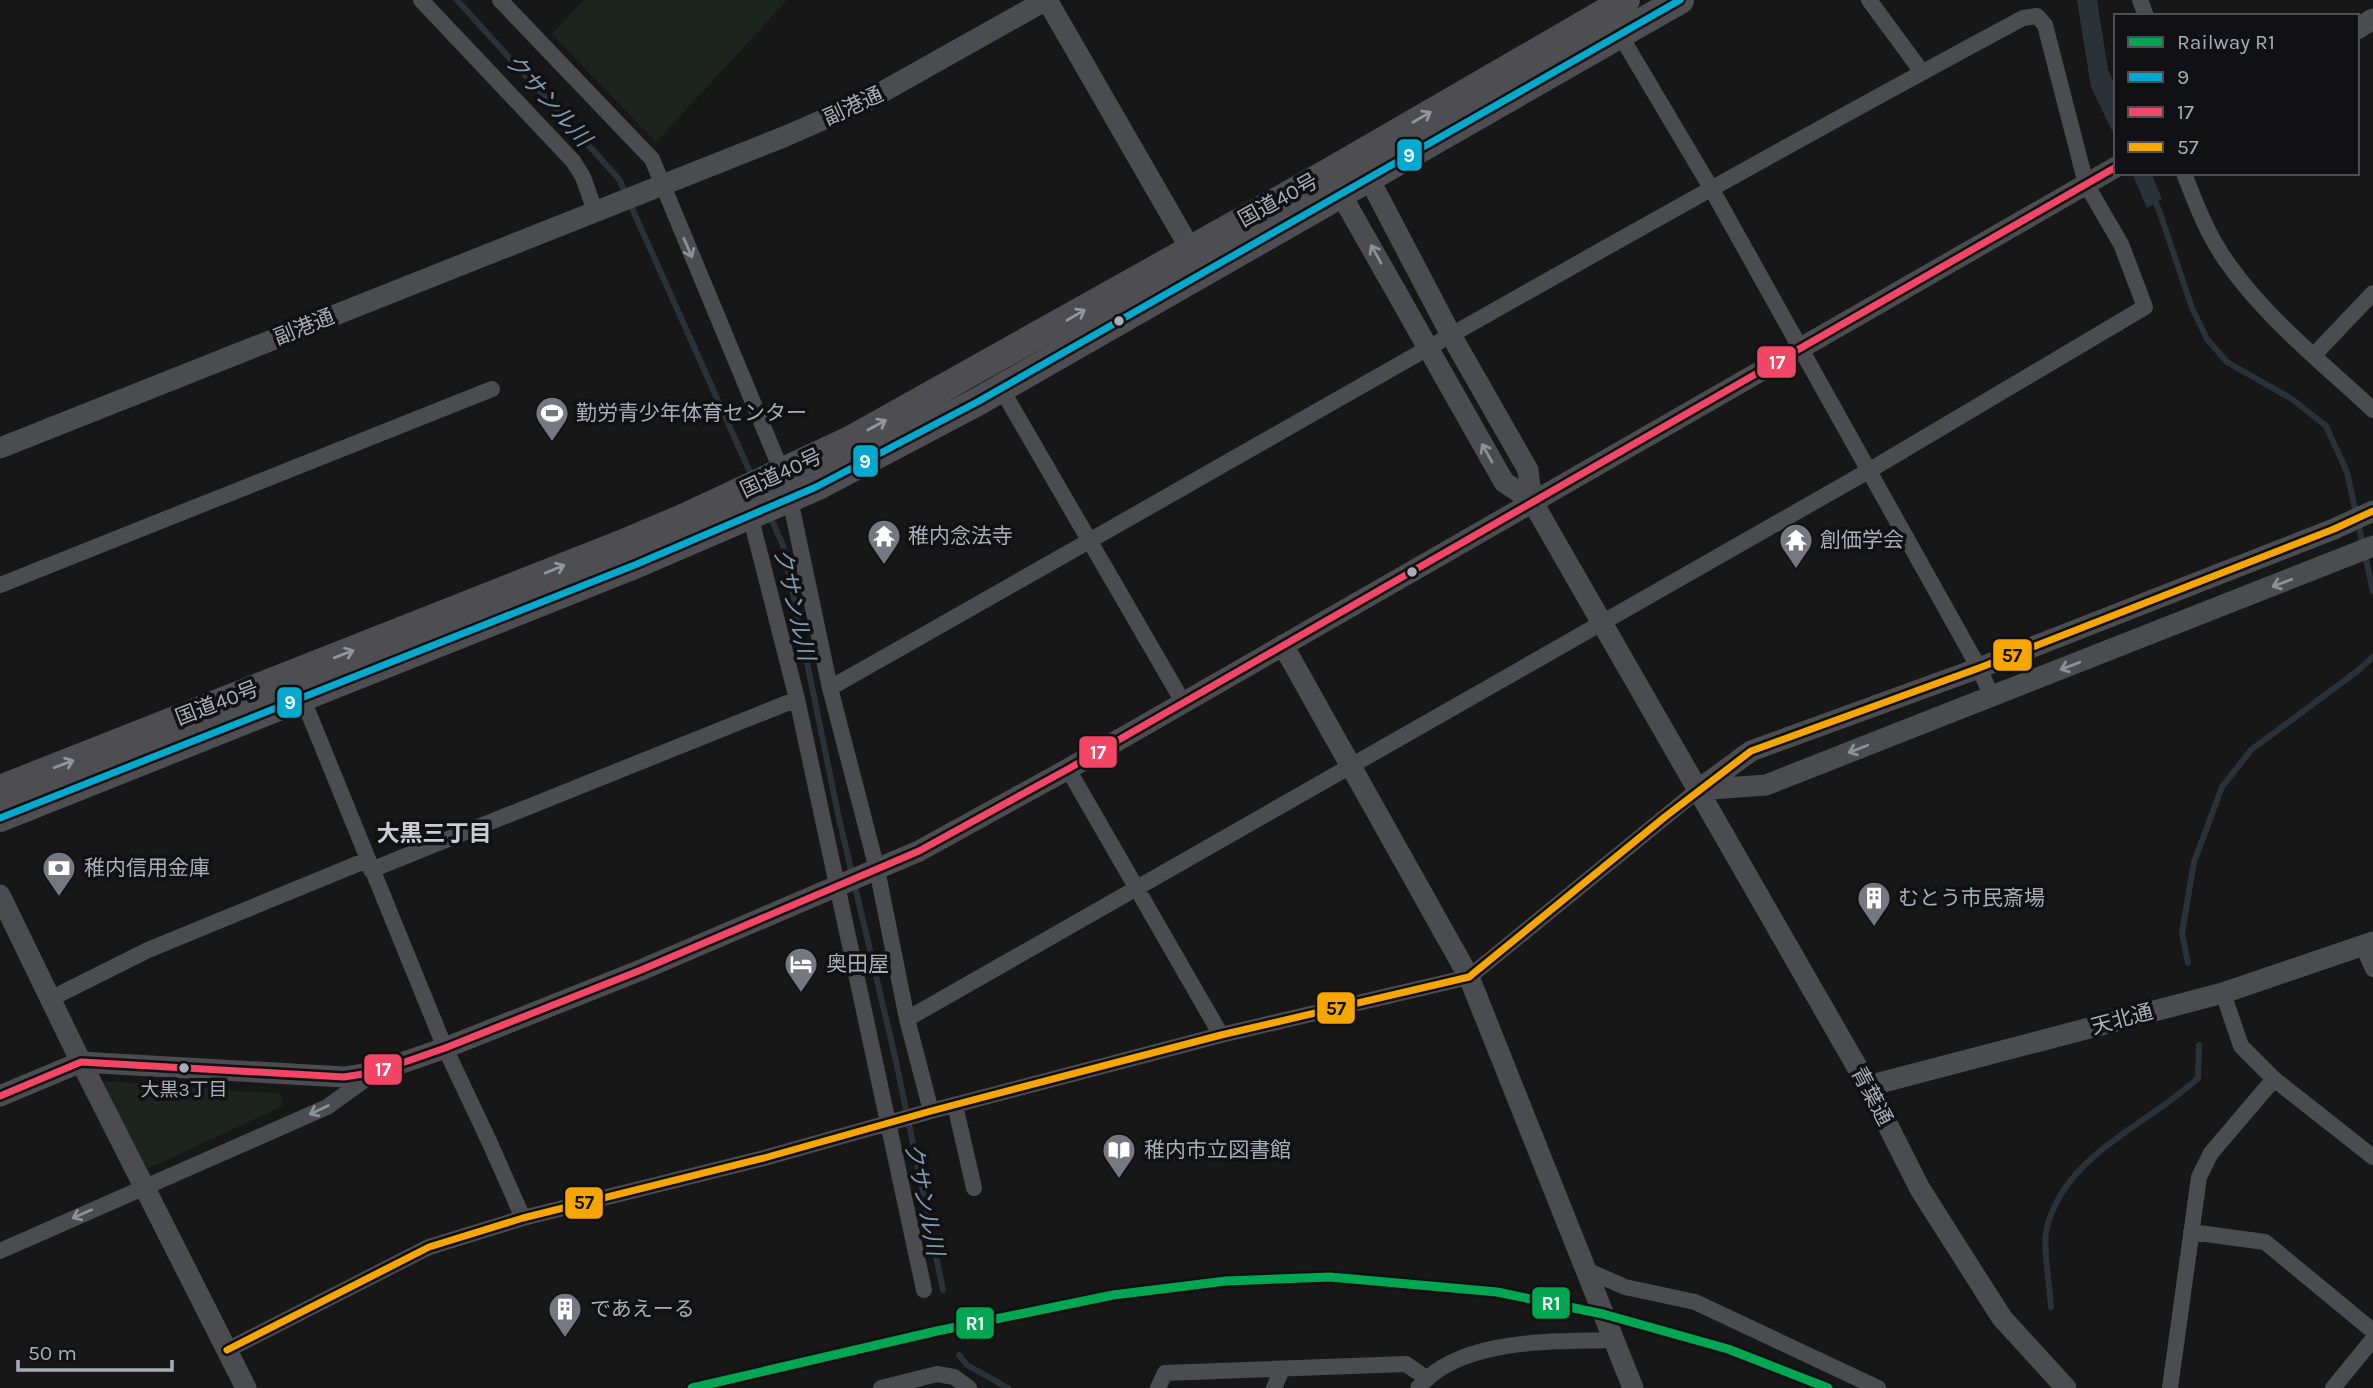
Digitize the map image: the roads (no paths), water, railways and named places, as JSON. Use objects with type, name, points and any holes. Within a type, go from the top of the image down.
[{"type":"highway","name":"国道40号","points":[[0,818],[298,685],[767,494],[886,452],[1002,388],[1335,182],[1617,15],[1680,0]]},
{"type":"highway","name":"国道40号","points":[[767,494],[850,440],[1191,250],[1335,182]]},
{"type":"highway","name":"国道40号","points":[[0,789],[298,685]]},
{"type":"street","points":[[421,0],[573,161],[602,209]]},
{"type":"street","points":[[500,0],[652,159],[656,187],[767,494],[830,688],[929,1112]]},
{"type":"street","points":[[1046,0],[1191,250]]},
{"type":"street","name":"副港通","points":[[0,448],[786,136],[868,100],[1046,0]]},
{"type":"street","points":[[1869,0],[1922,72]]},
{"type":"street","points":[[1617,15],[1870,470],[1992,696]]},
{"type":"street","points":[[830,688],[1711,188],[1922,72],[2023,18],[2036,16],[2045,25],[2102,175],[2121,244],[2146,307],[1870,470],[907,1019]]},
{"type":"street","points":[[1362,167],[1451,335],[1528,470],[1532,501]]},
{"type":"street","points":[[0,1096],[82,1062],[319,1076],[376,1072],[445,1048],[641,970],[872,872],[919,851],[1068,769],[2102,175]]},
{"type":"street","points":[[2185,175],[2207,228],[2228,265],[2275,319],[2373,411]]},
{"type":"street","points":[[1335,182],[1504,482],[1532,501]]},
{"type":"street","points":[[2314,355],[2373,293]]},
{"type":"street","points":[[988,364],[1183,702]]},
{"type":"street","points":[[0,584],[492,389]]},
{"type":"street","points":[[767,494],[797,699],[842,884],[893,1122],[924,1290]]},
{"type":"street","name":"青葉通","points":[[1532,501],[1868,1086],[1920,1189],[2002,1318],[2065,1388]]},
{"type":"street","points":[[227,1350],[429,1247],[523,1218],[764,1158],[1221,1035],[1469,977],[1698,790],[1751,751],[1979,668],[2334,529],[2373,511]]},
{"type":"street","points":[[1698,790],[1766,785],[2373,546]]},
{"type":"street","points":[[1283,645],[1469,977],[1633,1388]]},
{"type":"street","points":[[298,685],[445,1048],[523,1218]]},
{"type":"street","points":[[52,998],[148,950],[797,699]]},
{"type":"street","points":[[1068,769],[1221,1035]]},
{"type":"street","points":[[0,895],[246,1388]]},
{"type":"street","points":[[2368,944],[2373,969]]},
{"type":"street","name":"天北通","points":[[1868,1086],[2223,993],[2368,944]]},
{"type":"street","points":[[2223,993],[2241,1046],[2274,1079],[2373,1157]]},
{"type":"street","points":[[0,1251],[327,1107],[376,1072]]},
{"type":"street","points":[[2170,1388],[2199,1177],[2211,1153],[2274,1079]]},
{"type":"street","points":[[955,1105],[974,1188]]},
{"type":"street","points":[[2191,1232],[2265,1242],[2373,1331]]},
{"type":"street","points":[[1584,1269],[1625,1287],[1695,1302],[1878,1388]]},
{"type":"street","points":[[2333,1388],[2373,1339]]},
{"type":"street","points":[[1158,1388],[1165,1373],[1406,1364],[1422,1383],[1450,1363],[1489,1350],[1529,1343],[1613,1340]]},
{"type":"street","points":[[1274,1388],[1282,1369]]},
{"type":"street","points":[[881,1388],[937,1374],[954,1377],[969,1388]]},
{"type":"waterway","name":"クサンル川","points":[[457,0],[619,179],[753,479]]},
{"type":"waterway","points":[[2153,196],[2192,308],[2207,339],[2227,362],[2292,399],[2326,426],[2347,472],[2373,591]]},
{"type":"waterway","name":"クサンル川","points":[[769,514],[783,545],[838,814],[896,1061],[943,1290]]},
{"type":"waterway","points":[[2188,963],[2182,933],[2194,862],[2222,787],[2251,750],[2373,657]]},
{"type":"waterway","points":[[2051,1307],[2045,1239],[2055,1205],[2069,1182],[2087,1162],[2198,1078],[2199,1045]]},
{"type":"waterway","name":"クサンル川","points":[[959,1355],[967,1365],[1008,1388]]},
{"type":"rail line","name":"R1","points":[[692,1388],[937,1331],[1113,1295],[1226,1281],[1330,1277],[1497,1292],[1603,1314],[1728,1349],[1828,1388]]},
{"type":"place","name":"勤労青少年体育センター","points":[[552,443]]},
{"type":"place","name":"稚内念法寺","points":[[884,566]]},
{"type":"place","name":"創価学会","points":[[1796,570]]},
{"type":"place","name":"稚内信用金庫","points":[[59,898]]},
{"type":"place","name":"むとう市民斎場","points":[[1874,928]]},
{"type":"place","name":"奥田屋","points":[[801,994]]},
{"type":"place","name":"大黒3丁目","points":[[184,1068]]},
{"type":"place","name":"稚内市立図書館","points":[[1119,1180]]},
{"type":"place","name":"であえーる","points":[[565,1339]]},
{"type":"district","name":"大黒三丁目","points":[[434,833]]}]
